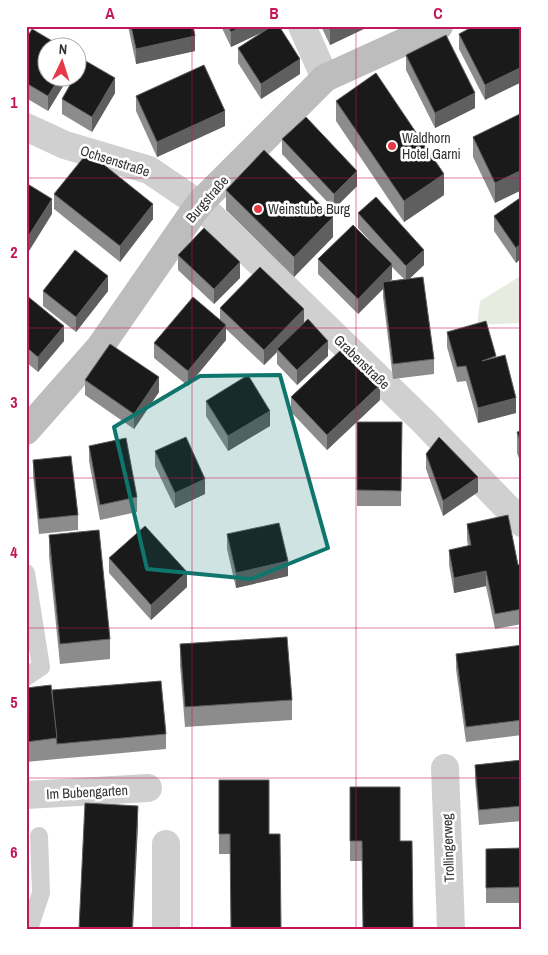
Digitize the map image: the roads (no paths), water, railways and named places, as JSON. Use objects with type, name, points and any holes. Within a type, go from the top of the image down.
[{"type":"main road","name":"Burgstraße","points":[[26,431],[100,347],[199,204],[325,78],[439,26]]},
{"type":"street","points":[[302,26],[325,78]]},
{"type":"street","name":"Ochsenstraße","points":[[26,126],[65,145],[149,170],[199,204]]},
{"type":"street","name":"Grabenstraße","points":[[199,204],[424,422],[522,523]]},
{"type":"street","name":"Trollingerweg","points":[[445,768],[451,929]]},
{"type":"street","name":"Im Bubengarten","points":[[26,795],[148,788]]},
{"type":"street","points":[[166,844],[166,929]]},
{"type":"lane","points":[[26,573],[41,668],[26,677]]},
{"type":"lane","points":[[29,929],[41,893],[39,836]]},
{"type":"place","name":"Waldhorn Hotel Garni","points":[[392,146]]},
{"type":"place","name":"Weinstube Burg","points":[[258,209]]}]
